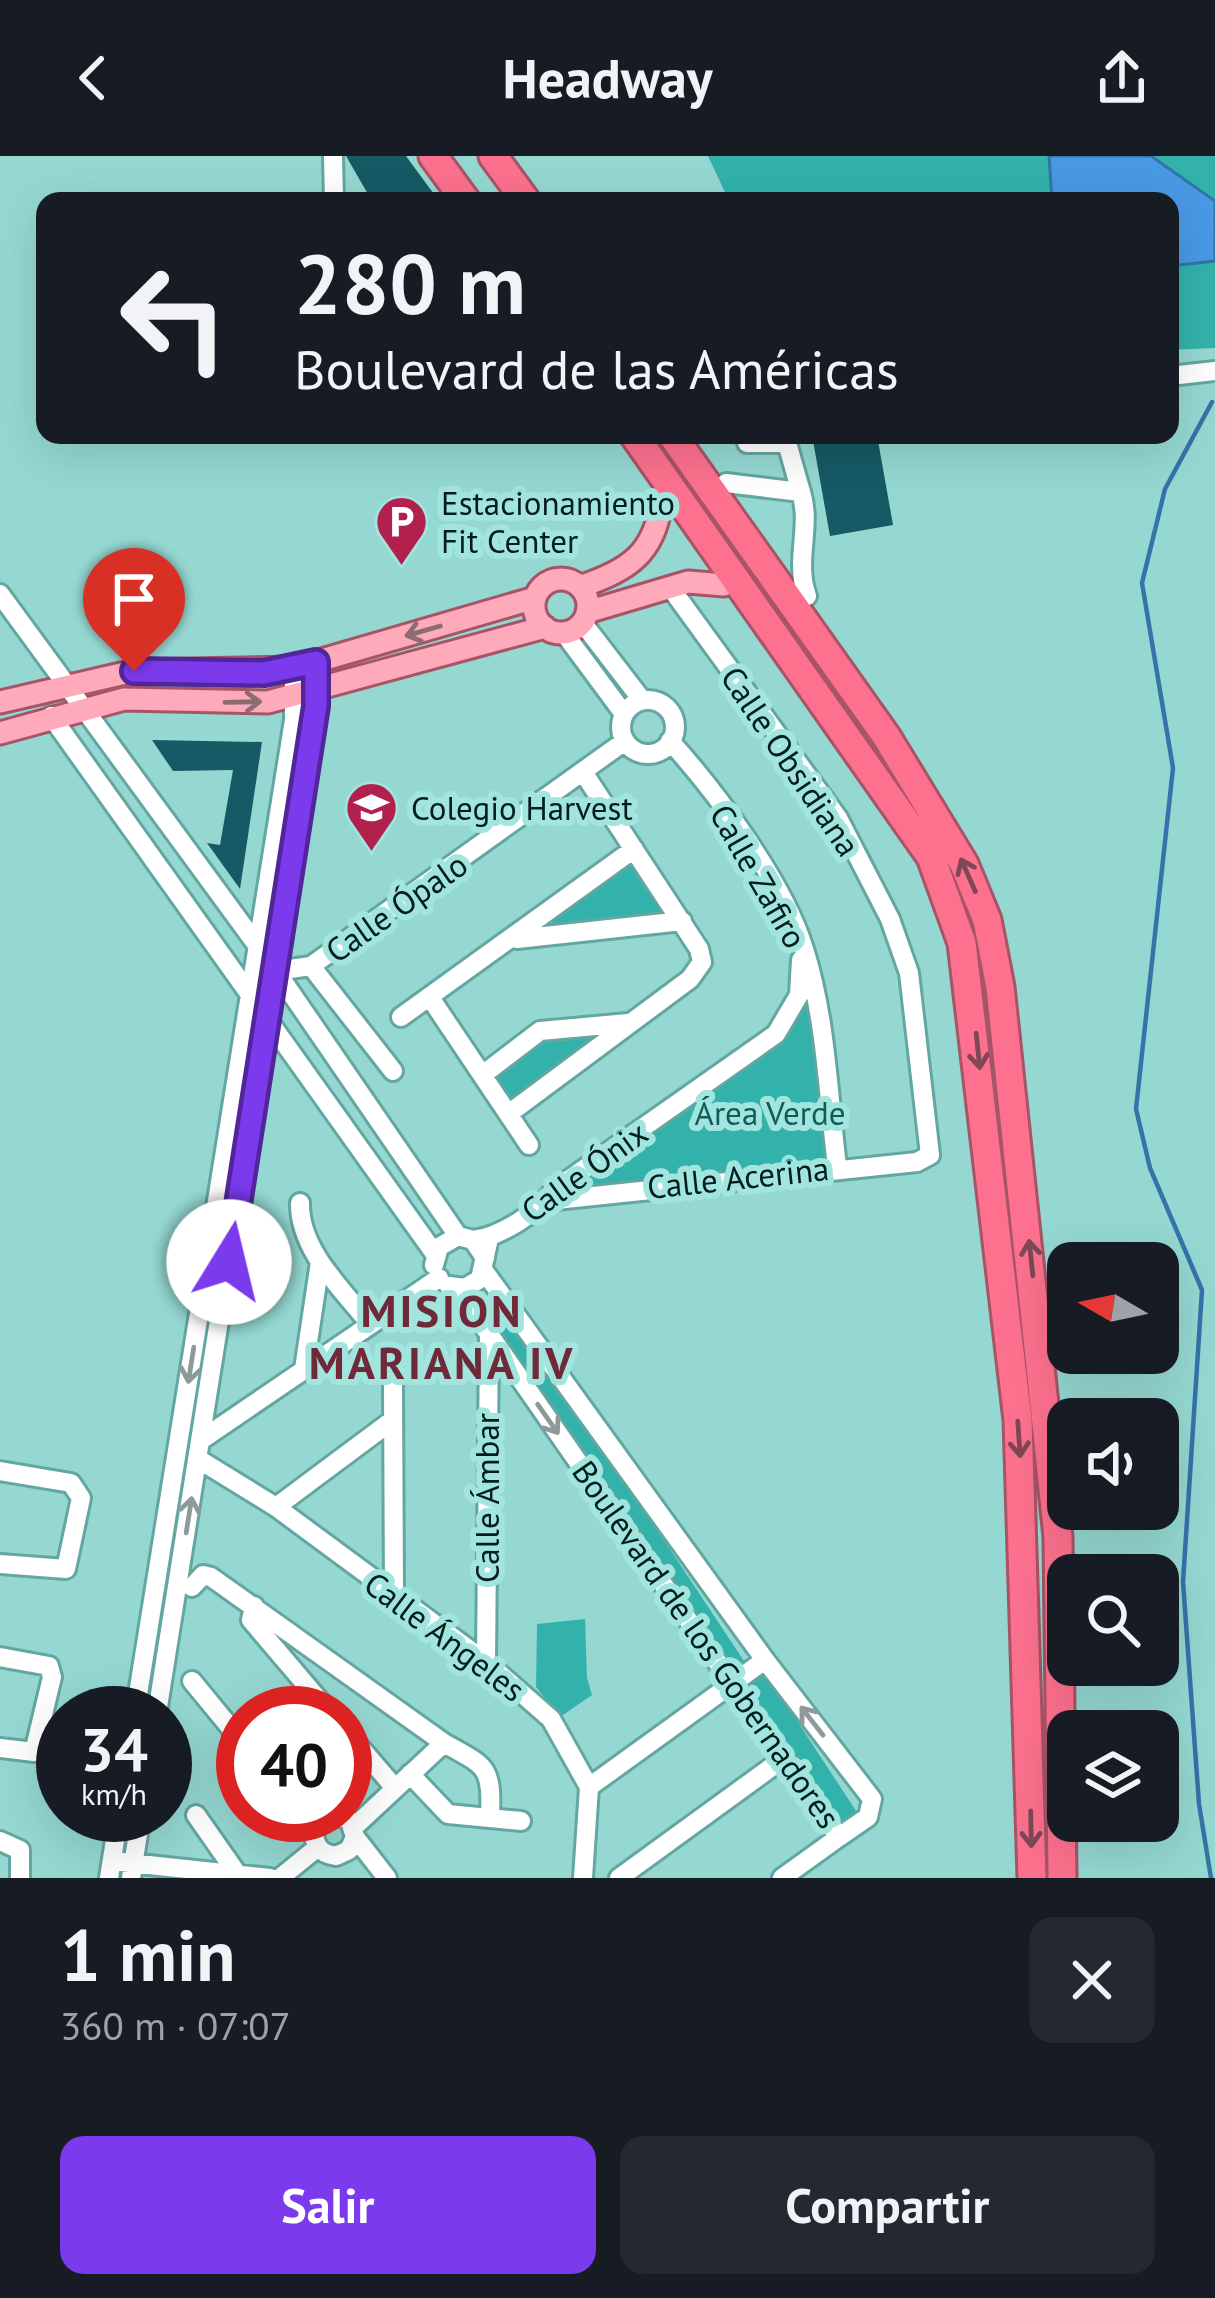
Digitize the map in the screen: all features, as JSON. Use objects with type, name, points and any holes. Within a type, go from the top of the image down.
[{"type":"highway","points":[[421,156],[447,192]]},
{"type":"highway","points":[[433,156],[459,192]]},
{"type":"highway","points":[[472,156],[498,192]]},
{"type":"highway","points":[[493,156],[519,192]]},
{"type":"highway","points":[[625,444],[797,682],[861,751]]},
{"type":"highway","points":[[640,444],[861,751],[931,857],[952,911],[972,994],[1018,1420],[1032,1878]]},
{"type":"highway","points":[[677,444],[886,736],[964,864],[987,920],[1000,987],[1058,1537],[1062,1878]]},
{"type":"highway","points":[[699,444],[860,665],[886,736]]},
{"type":"main road","points":[[0,702],[69,682],[134,671],[305,665],[536,598],[554,580],[580,587],[619,573],[642,556],[656,533],[662,498]]},
{"type":"main road","points":[[0,733],[85,707],[145,698],[233,704],[306,692],[569,624],[688,582],[724,586]]},
{"type":"main road","points":[[569,624],[580,587]]},
{"type":"main road","points":[[536,598],[536,614],[569,624]]},
{"type":"street","points":[[333,156],[334,192]]},
{"type":"street","points":[[1179,375],[1215,371]]},
{"type":"street","points":[[787,444],[806,513],[800,571],[807,596]]},
{"type":"street","points":[[726,483],[801,492]]},
{"type":"street","name":"Calle Obsidiana","points":[[670,587],[838,818],[890,919],[909,973],[930,1155]]},
{"type":"street","name":"Boulevard de los Gobernadores","points":[[0,594],[69,682],[478,1249],[765,1660],[872,1798],[868,1817],[839,1837],[457,1288]]},
{"type":"street","points":[[569,624],[642,700],[668,708],[675,724],[670,742],[648,753],[626,741],[624,714],[569,624]]},
{"type":"street","points":[[161,1686],[276,971],[305,665]]},
{"type":"street","points":[[140,1686],[258,945],[306,692]]},
{"type":"street","points":[[624,714],[642,700]]},
{"type":"street","points":[[51,716],[435,1254],[439,1278]]},
{"type":"street","name":"Calle Ópalo","points":[[276,971],[311,966],[585,775],[626,741]]},
{"type":"street","name":"Calle Zafiro","points":[[670,742],[758,861],[802,943],[816,992],[837,1166]]},
{"type":"street","points":[[511,1112],[690,979],[702,962],[682,921],[585,775]]},
{"type":"street","points":[[401,1017],[634,849]]},
{"type":"street","points":[[512,939],[682,921]]},
{"type":"street","name":"Calle Ónix","points":[[478,1249],[776,1034],[799,995],[802,943]]},
{"type":"street","points":[[311,966],[393,1072]]},
{"type":"street","points":[[431,999],[530,1145]]},
{"type":"street","points":[[485,1073],[540,1031],[630,1023]]},
{"type":"street","name":"Calle Acerina","points":[[547,1201],[837,1166],[917,1162],[930,1155]]},
{"type":"street","points":[[578,1173],[576,1190],[583,1196]]},
{"type":"street","points":[[300,1203],[299,1223],[320,1262],[370,1324]]},
{"type":"street","points":[[435,1254],[444,1242],[478,1249],[473,1284],[457,1288],[439,1278]]},
{"type":"street","points":[[304,1369],[320,1262]]},
{"type":"street","points":[[199,1449],[304,1369],[439,1278]]},
{"type":"street","name":"Calle Ámbar","points":[[486,1662],[489,1334]]},
{"type":"street","points":[[393,1386],[394,1597]]},
{"type":"street","points":[[276,1507],[390,1422]]},
{"type":"street","name":"Calle Ángeles","points":[[199,1449],[486,1662],[551,1719],[590,1787]]},
{"type":"street","points":[[0,1472],[71,1483],[81,1498],[66,1570],[0,1564]]},
{"type":"street","points":[[191,1587],[207,1575],[444,1743],[484,1765],[491,1778],[490,1817]]},
{"type":"street","points":[[254,1606],[251,1620],[307,1686]]},
{"type":"street","points":[[0,1657],[49,1666],[52,1677],[34,1752],[0,1748]]},
{"type":"street","points":[[583,1878],[590,1787],[765,1660]]},
{"type":"street","points":[[192,1681],[216,1710]]},
{"type":"street","points":[[372,1803],[444,1743]]},
{"type":"street","points":[[372,1754],[448,1814],[521,1821]]},
{"type":"street","points":[[619,1878],[784,1758]]},
{"type":"street","points":[[196,1815],[238,1875]]},
{"type":"street","points":[[782,1878],[839,1837]]},
{"type":"street","points":[[0,1841],[20,1850],[20,1878]]},
{"type":"street","points":[[280,1878],[314,1842]]},
{"type":"street","points":[[316,1842],[329,1855],[343,1854],[343,1842]]},
{"type":"street","points":[[358,1842],[387,1878]]},
{"type":"street","points":[[111,1869],[270,1878]]},
{"type":"green space","points":[[708,156],[1215,156],[1215,348],[1179,350],[1179,192],[725,192]]},
{"type":"green space","points":[[632,862],[665,916],[530,931]]},
{"type":"green space","name":"Área Verde","points":[[807,978],[835,1164],[587,1187],[584,1178],[762,1045]]},
{"type":"green space","points":[[601,1037],[508,1101],[494,1077],[539,1043]]},
{"type":"green space","points":[[496,1287],[750,1670],[732,1682],[476,1300]]},
{"type":"green space","points":[[585,1619],[592,1695],[560,1717],[536,1687],[537,1624]]},
{"type":"green space","points":[[761,1666],[864,1823],[847,1832],[744,1679]]},
{"type":"shaded area","points":[[1049,156],[1151,156],[1215,201],[1215,261],[1179,265],[1179,192],[1051,192]]},
{"type":"building","points":[[346,156],[406,156],[432,192],[367,192]]},
{"type":"building","points":[[814,444],[879,444],[893,525],[830,536]]},
{"type":"building","points":[[152,740],[262,742],[240,889],[207,843],[220,845],[233,770],[173,771]]},
{"type":"waterway","points":[[1211,1878],[1199,1804],[1183,1582],[1202,1290],[1150,1168],[1136,1109],[1173,768],[1142,583],[1165,489],[1212,402]]},
{"type":"place","name":"Estacionamiento Fit Center","points":[[402,567]]},
{"type":"place","name":"Colegio Harvest","points":[[372,853]]},
{"type":"district","name":"MISION MARIANA IV","points":[[442,1336]]},
{"type":"route","points":[[134,671],[264,673],[316,662],[316,706],[229,1262]]}]
